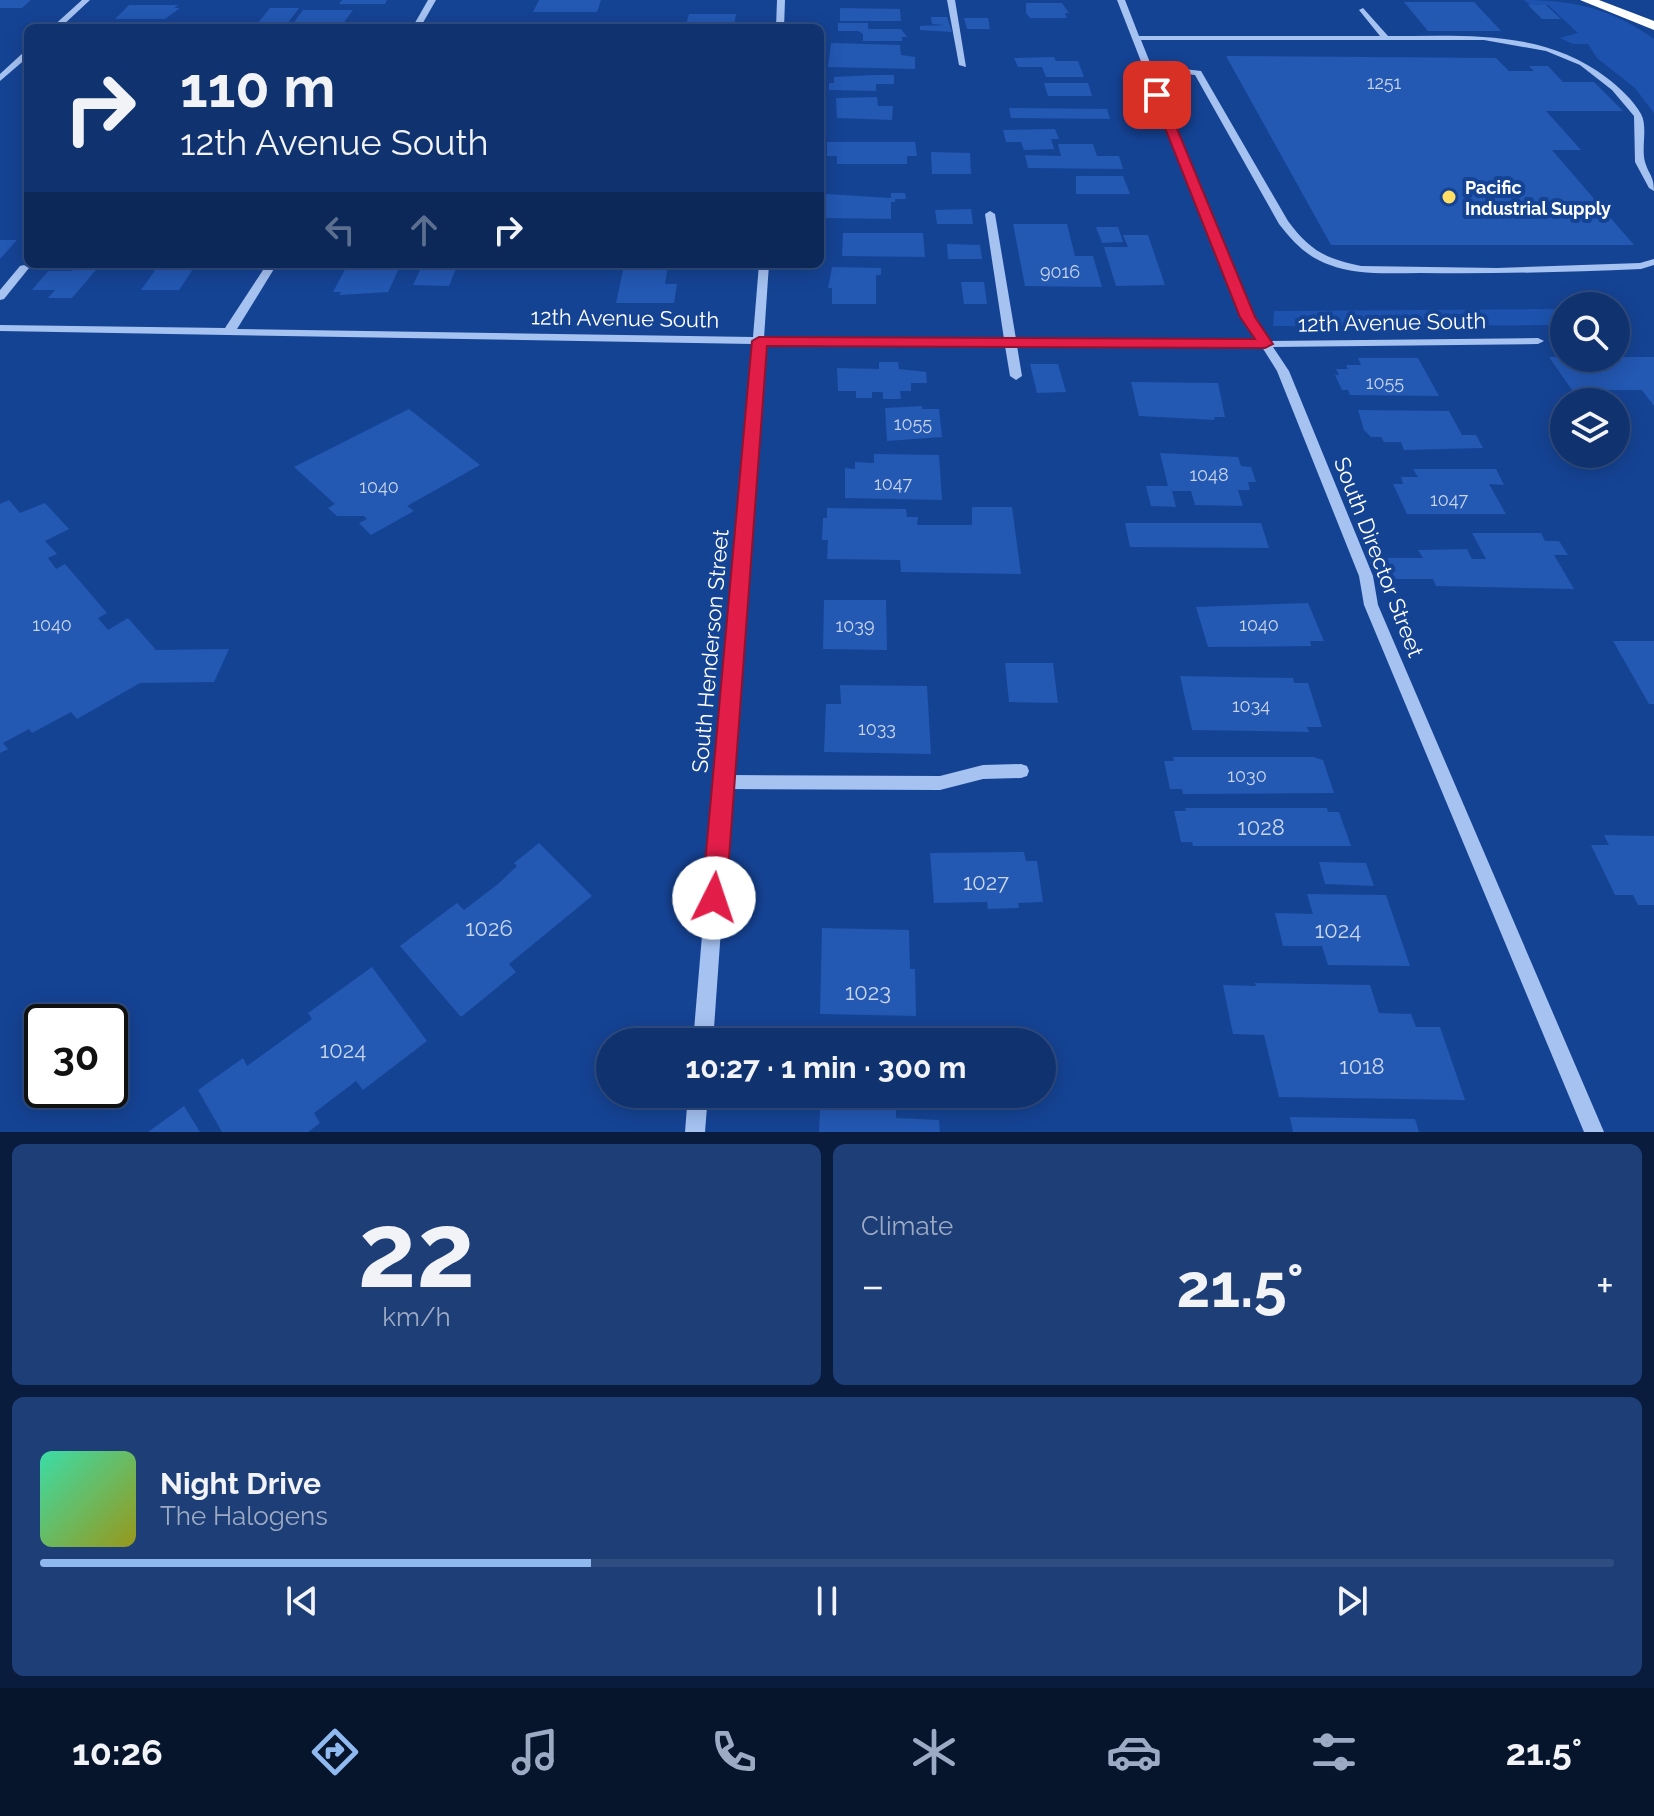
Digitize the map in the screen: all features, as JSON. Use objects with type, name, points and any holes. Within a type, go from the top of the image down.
[{"type":"highway","points":[[1587,0],[1654,26]]},
{"type":"street","points":[[59,24],[86,0]]},
{"type":"street","points":[[418,24],[432,0]]},
{"type":"street","points":[[780,24],[781,0]]},
{"type":"street","points":[[951,0],[963,65]]},
{"type":"street","name":"South Director Street","points":[[1121,0],[1247,317],[1283,371],[1366,576],[1371,605],[1594,1132]]},
{"type":"street","points":[[1363,10],[1386,38]]},
{"type":"street","points":[[1137,38],[1508,41],[1548,49],[1583,63],[1615,88],[1638,116],[1640,162],[1654,188]]},
{"type":"street","points":[[0,78],[24,57]]},
{"type":"street","points":[[1146,67],[1198,73],[1283,222],[1298,242],[1336,264],[1361,269],[1497,271],[1641,266],[1654,262]]},
{"type":"street","points":[[990,214],[1016,376]]},
{"type":"street","points":[[0,297],[24,268]]},
{"type":"street","points":[[230,330],[269,268]]},
{"type":"street","name":"South Henderson Street","points":[[704,1028],[764,268]]},
{"type":"street","name":"12th Avenue South","points":[[0,328],[759,341],[1265,344],[1538,341]]},
{"type":"street","points":[[723,782],[940,783],[983,772],[1021,771]]},
{"type":"street","points":[[695,1132],[697,1108]]},
{"type":"shaded area","points":[[1524,0],[1592,8],[1623,20],[1654,39],[1654,113],[1635,88],[1597,58],[1588,44],[1573,44],[1560,38],[1578,33],[1548,5],[1530,5]]},
{"type":"shaded area","points":[[1550,309],[1550,325],[1273,326],[1274,311]]},
{"type":"building","points":[[0,0],[31,0],[22,8],[0,8]]},
{"type":"building","points":[[342,0],[387,0],[385,4],[339,4]]},
{"type":"building","points":[[539,0],[601,0],[597,12],[533,12]]},
{"type":"building","points":[[1404,2],[1474,2],[1501,31],[1428,31]]},
{"type":"building","points":[[1026,3],[1062,3],[1069,13],[1065,13],[1067,18],[1030,18],[1026,13]]},
{"type":"building","points":[[129,5],[178,5],[174,8],[180,8],[165,19],[115,19]]},
{"type":"building","points":[[1528,5],[1546,5],[1561,19],[1542,19]]},
{"type":"building","points":[[270,8],[299,8],[287,24],[257,24]]},
{"type":"building","points":[[840,8],[900,9],[901,21],[840,21]]},
{"type":"building","points":[[303,10],[353,10],[343,24],[293,24]]},
{"type":"building","points":[[689,14],[736,14],[734,24],[686,24]]},
{"type":"building","points":[[931,17],[947,17],[952,32],[920,30],[920,26],[944,25],[932,24]]},
{"type":"building","points":[[964,18],[988,18],[990,29],[967,29]]},
{"type":"building","points":[[838,23],[868,23],[868,29],[901,29],[907,37],[902,37],[902,41],[863,41],[863,34],[858,31],[838,31]]},
{"type":"building","points":[[831,43],[900,45],[901,55],[915,57],[915,69],[828,67]]},
{"type":"building","name":"Pacific Industrial Supply","points":[[1226,56],[1496,58],[1509,71],[1534,71],[1529,66],[1548,66],[1563,82],[1594,82],[1623,111],[1546,111],[1581,150],[1552,150],[1634,245],[1331,245]]},
{"type":"building","points":[[1054,57],[1056,61],[1078,61],[1084,77],[1046,77],[1042,67],[1018,67],[1014,58]]},
{"type":"building","points":[[894,75],[894,84],[876,84],[876,91],[829,90],[829,83],[834,83],[834,77]]},
{"type":"building","points":[[1044,83],[1088,83],[1092,96],[1048,96]]},
{"type":"building","points":[[877,97],[878,106],[893,106],[892,120],[837,118],[836,98]]},
{"type":"building","points":[[1009,108],[1107,109],[1110,119],[1011,118]]},
{"type":"building","points":[[1055,129],[1059,139],[1051,139],[1054,149],[1024,150],[1021,142],[1006,142],[1003,130]]},
{"type":"building","points":[[827,142],[915,142],[917,156],[907,156],[907,164],[837,164],[837,156],[827,156]]},
{"type":"building","points":[[1058,144],[1093,144],[1097,156],[1119,156],[1123,169],[1028,168],[1025,155],[1061,156]]},
{"type":"building","points":[[931,152],[970,153],[971,174],[932,174]]},
{"type":"building","points":[[1076,176],[1123,176],[1130,194],[1076,194]]},
{"type":"building","points":[[891,193],[905,193],[906,199],[891,202],[891,219],[824,218],[826,194],[891,198]]},
{"type":"building","points":[[971,209],[973,224],[937,224],[935,210]]},
{"type":"building","points":[[1013,224],[1067,224],[1075,256],[1093,256],[1102,287],[1025,286]]},
{"type":"building","points":[[1096,227],[1118,227],[1123,242],[1102,243]]},
{"type":"building","points":[[843,233],[923,233],[925,257],[842,256]]},
{"type":"building","points":[[1123,235],[1148,235],[1165,285],[1116,286],[1104,247],[1128,247]]},
{"type":"building","points":[[0,240],[17,240],[0,259]]},
{"type":"building","points":[[947,244],[980,245],[982,259],[948,259]]},
{"type":"building","points":[[832,267],[881,268],[881,275],[876,275],[876,304],[832,304],[832,288],[828,288]]},
{"type":"building","points":[[74,268],[98,268],[72,298],[48,298],[55,290],[32,290],[48,271],[72,271]]},
{"type":"building","points":[[346,268],[399,268],[388,292],[339,295],[341,292],[333,292]]},
{"type":"building","points":[[421,268],[456,268],[449,286],[413,285]]},
{"type":"building","points":[[624,268],[668,268],[665,284],[677,284],[674,303],[616,303]]},
{"type":"building","points":[[156,269],[193,269],[179,290],[141,290]]},
{"type":"building","points":[[961,282],[984,282],[987,304],[964,304]]},
{"type":"building","points":[[1630,357],[1654,357],[1654,406],[1642,390],[1571,388],[1559,372],[1630,372]]},
{"type":"building","points":[[1358,358],[1418,358],[1439,396],[1350,395],[1348,390],[1342,390],[1335,375],[1339,375],[1336,369],[1361,365]]},
{"type":"building","points":[[879,362],[898,362],[899,369],[926,372],[927,383],[911,383],[911,391],[900,391],[901,399],[883,399],[883,392],[872,392],[872,398],[856,398],[856,391],[838,391],[837,368],[879,369]]},
{"type":"building","points":[[1030,364],[1058,364],[1066,392],[1037,393]]},
{"type":"building","points":[[1131,382],[1218,383],[1225,417],[1214,417],[1215,420],[1139,416]]},
{"type":"building","points":[[922,406],[922,409],[939,409],[942,437],[887,441],[885,408]]},
{"type":"building","points":[[409,409],[480,465],[407,506],[414,511],[371,535],[359,523],[367,519],[364,516],[337,516],[328,508],[335,504],[294,467]]},
{"type":"building","points":[[1358,410],[1449,411],[1462,435],[1476,435],[1483,448],[1404,450],[1401,442],[1384,442],[1381,437],[1371,437],[1364,430]]},
{"type":"building","points":[[1160,453],[1238,457],[1241,466],[1251,467],[1256,482],[1248,482],[1250,490],[1238,490],[1243,506],[1195,505],[1191,491],[1172,491],[1176,507],[1151,506],[1146,486],[1168,486]]},
{"type":"building","points":[[874,454],[939,455],[942,500],[845,498],[845,468],[855,469],[855,462],[874,463]]},
{"type":"building","points":[[1413,469],[1496,469],[1504,485],[1489,484],[1506,514],[1407,514],[1393,484],[1403,484],[1401,477],[1418,477]]},
{"type":"building","points":[[9,500],[20,513],[45,503],[69,529],[45,541],[57,554],[48,558],[56,569],[65,564],[107,613],[98,618],[108,630],[128,618],[156,650],[229,649],[214,682],[140,683],[77,719],[71,712],[32,733],[29,729],[3,743],[8,749],[0,753],[0,504]]},
{"type":"building","points":[[972,507],[1012,507],[1021,574],[901,572],[900,560],[827,559],[828,540],[822,540],[823,518],[827,518],[827,508],[906,509],[907,517],[918,517],[917,525],[972,525]]},
{"type":"building","points":[[1125,523],[1261,523],[1269,548],[1130,547]]},
{"type":"building","points":[[1472,533],[1541,533],[1545,541],[1559,541],[1568,555],[1554,555],[1574,589],[1436,586],[1433,579],[1394,579],[1384,558],[1423,558],[1418,550],[1467,549],[1472,559],[1486,559]]},
{"type":"building","points":[[824,600],[886,600],[887,650],[823,649]]},
{"type":"building","points":[[1308,603],[1324,641],[1310,641],[1311,646],[1208,647],[1196,607]]},
{"type":"building","points":[[1613,641],[1654,641],[1654,704],[1649,704]]},
{"type":"building","points":[[1005,663],[1053,663],[1058,703],[1009,702]]},
{"type":"building","points":[[1180,676],[1293,678],[1294,683],[1308,683],[1322,727],[1307,727],[1309,732],[1192,730]]},
{"type":"building","points":[[840,685],[927,686],[931,754],[824,752],[826,704],[841,704]]},
{"type":"building","points":[[1173,757],[1313,757],[1323,760],[1334,793],[1183,794],[1182,789],[1170,789],[1164,761],[1174,761]]},
{"type":"building","points":[[1185,808],[1327,808],[1328,812],[1339,812],[1351,846],[1193,846],[1192,842],[1181,842],[1174,811],[1186,811]]},
{"type":"building","points":[[1604,835],[1654,836],[1654,905],[1638,905],[1633,895],[1615,895],[1591,845],[1609,845]]},
{"type":"building","points":[[539,843],[592,896],[509,964],[516,972],[461,1017],[400,946],[457,903],[464,910],[498,884],[517,866],[514,863]]},
{"type":"building","points":[[1024,852],[1026,861],[1037,861],[1043,902],[1018,903],[1019,908],[988,909],[987,902],[934,903],[930,853]]},
{"type":"building","points":[[1319,862],[1366,863],[1374,886],[1325,884]]},
{"type":"building","points":[[1307,894],[1386,895],[1410,966],[1328,965],[1322,946],[1283,946],[1275,913],[1313,914]]},
{"type":"building","points":[[822,928],[909,930],[910,969],[915,969],[916,1016],[820,1014]]},
{"type":"building","points":[[372,967],[427,1041],[363,1090],[356,1081],[314,1113],[320,1123],[308,1132],[222,1132],[198,1090],[243,1058],[247,1066],[312,1019],[308,1013]]},
{"type":"building","points":[[1255,983],[1370,985],[1379,1013],[1411,1014],[1416,1027],[1440,1027],[1465,1100],[1279,1097],[1264,1035],[1233,1034],[1223,985],[1256,986]]},
{"type":"building","points":[[184,1106],[200,1132],[148,1132]]},
{"type":"building","points":[[820,1108],[896,1108],[896,1118],[939,1120],[940,1132],[819,1132]]},
{"type":"building","points":[[1290,1117],[1415,1119],[1419,1132],[1293,1132]]},
{"type":"place","name":"Pacific Industrial Supply","points":[[1449,197]]},
{"type":"route","points":[[714,898],[759,341],[1265,344],[1247,317],[1157,95]]}]
